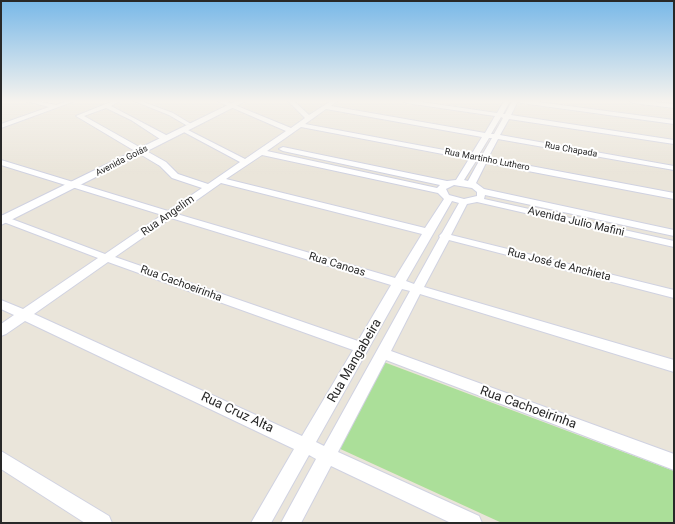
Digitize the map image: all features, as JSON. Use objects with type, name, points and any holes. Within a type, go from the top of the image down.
[{"type":"street","points":[[96,125],[164,164],[175,176],[209,187]]},
{"type":"street","points":[[144,125],[163,137]]},
{"type":"street","name":"Avenida Goiás","points":[[2,219],[189,125]]},
{"type":"street","points":[[281,125],[291,130]]},
{"type":"street","name":"Rua Angelim","points":[[1,330],[299,125]]},
{"type":"street","name":"Rua Martinho Luthero","points":[[302,125],[674,196]]},
{"type":"street","name":"Rua Chapada","points":[[434,125],[674,168]]},
{"type":"street","points":[[459,182],[492,125]]},
{"type":"street","points":[[471,184],[502,125]]},
{"type":"street","points":[[568,125],[674,142]]},
{"type":"street","points":[[186,127],[245,162]]},
{"type":"street","name":"Avenida Goiás","points":[[140,150],[163,137],[186,127]]},
{"type":"street","points":[[260,152],[445,195],[464,202],[479,195],[471,184],[459,182],[447,184],[268,146]]},
{"type":"street","name":"Rua Canoas","points":[[1,162],[170,215],[674,366]]},
{"type":"street","points":[[218,180],[428,232]]},
{"type":"street","name":"Rua Mangabeira","points":[[261,523],[400,284],[428,232],[445,195],[443,186],[447,184]]},
{"type":"street","name":"Avenida Julio Mafini","points":[[479,195],[674,233]]},
{"type":"street","name":"Avenida Julio Mafini","points":[[479,195],[674,244]]},
{"type":"street","name":"Rua Mangabeira","points":[[291,523],[444,236],[464,202]]},
{"type":"street","name":"Rua Cachoeirinha","points":[[2,219],[107,258],[362,348]]},
{"type":"street","name":"Rua José de Anchieta","points":[[444,236],[674,294]]},
{"type":"street","name":"Rua Cruz Alta","points":[[1,304],[472,523]]},
{"type":"street","name":"Rua Cachoeirinha","points":[[382,353],[674,462]]},
{"type":"street","points":[[1,459],[102,523]]},
{"type":"green space","points":[[381,361],[674,471],[674,523],[502,523],[336,447]]}]
